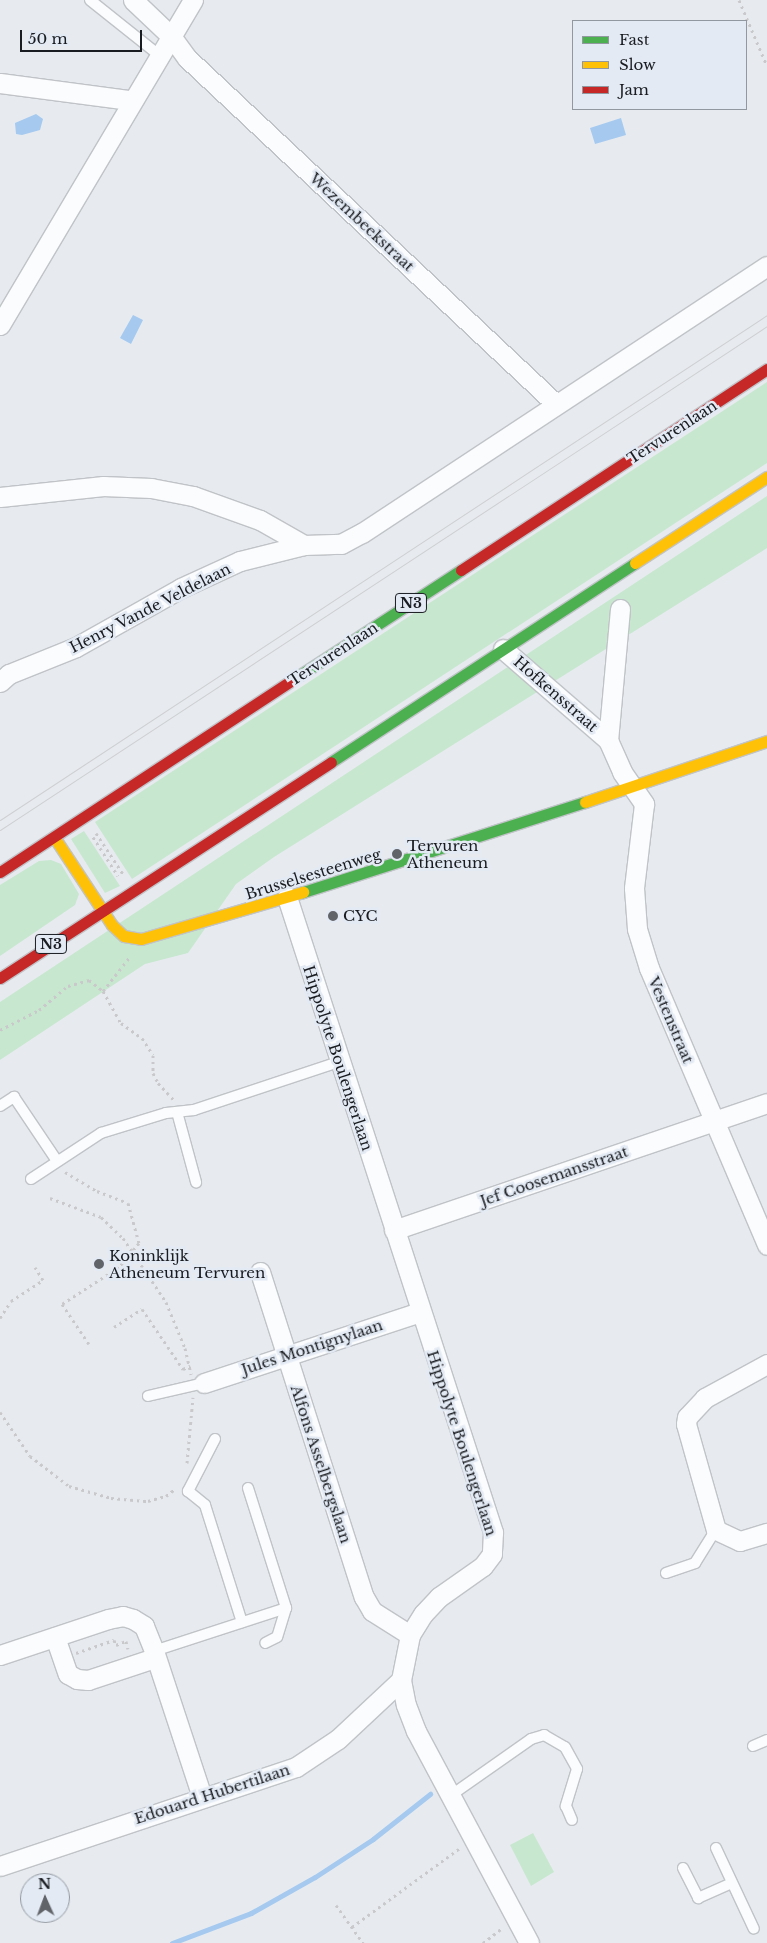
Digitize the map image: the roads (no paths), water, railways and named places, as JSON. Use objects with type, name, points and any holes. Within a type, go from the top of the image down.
[{"type":"main road","name":"Tervurenlaan","points":[[0,872],[767,369]]},
{"type":"main road","name":"N3","points":[[0,978],[767,477]]},
{"type":"main road","name":"Brusselsesteenweg","points":[[103,910],[124,936],[142,939],[287,897],[634,786],[767,741]]},
{"type":"main road","points":[[54,837],[103,910]]},
{"type":"street","name":"Wezembeekstraat","points":[[133,0],[171,36],[187,58],[556,404]]},
{"type":"street","points":[[0,325],[130,100],[193,0]]},
{"type":"street","points":[[0,83],[130,100]]},
{"type":"street","points":[[0,497],[94,486],[151,488],[193,496],[260,520],[304,545],[341,544],[362,533],[767,266]]},
{"type":"street","name":"Henry Vande Veldelaan","points":[[0,682],[9,674],[76,647],[181,588],[240,561],[304,545]]},
{"type":"street","name":"Hofkensstraat","points":[[608,740],[620,609]]},
{"type":"street","name":"Hofkensstraat","points":[[503,649],[608,740],[622,772],[634,786]]},
{"type":"street","name":"Vestenstraat","points":[[634,786],[644,808],[634,888],[637,929],[649,968],[767,1245]]},
{"type":"street","name":"Hippolyte Boulengerlaan","points":[[287,897],[338,1062],[494,1532],[494,1544],[483,1566],[439,1597],[423,1614],[410,1635],[401,1680],[416,1731],[529,1943]]},
{"type":"street","name":"Jef Coosemansstraat","points":[[394,1230],[767,1103]]},
{"type":"street","name":"Alfons Asselbergslaan","points":[[260,1272],[364,1597],[372,1611],[410,1635]]},
{"type":"street","name":"Jules Montignylaan","points":[[198,1384],[287,1357],[420,1312]]},
{"type":"street","points":[[767,1364],[705,1398],[688,1417],[687,1434],[716,1530],[740,1541],[767,1533]]},
{"type":"street","points":[[0,1655],[123,1616],[144,1626],[202,1797]]},
{"type":"street","points":[[55,1637],[68,1674],[88,1680],[134,1665],[154,1655]]},
{"type":"street","name":"Edouard Hubertilaan","points":[[0,1866],[296,1766],[344,1733],[401,1680]]},
{"type":"lane","points":[[90,0],[159,56]]},
{"type":"lane","points":[[31,1179],[101,1133],[177,1112],[194,1110],[338,1062]]},
{"type":"lane","points":[[0,1106],[14,1097],[57,1161]]},
{"type":"lane","points":[[177,1112],[196,1182]]},
{"type":"lane","points":[[148,1396],[198,1384]]},
{"type":"lane","points":[[215,1439],[188,1491],[205,1505],[242,1622]]},
{"type":"lane","points":[[248,1488],[286,1608],[277,1637],[265,1642]]},
{"type":"lane","points":[[666,1574],[695,1563],[716,1530]]},
{"type":"lane","points":[[154,1655],[242,1622],[286,1608]]},
{"type":"lane","points":[[450,1796],[531,1739],[544,1735],[565,1747],[577,1769],[566,1806],[572,1820]]},
{"type":"lane","points":[[753,1746],[767,1740]]},
{"type":"lane","points":[[716,1848],[754,1928]]},
{"type":"lane","points":[[683,1868],[698,1898],[732,1883]]},
{"type":"water","points":[[36,114],[43,119],[40,130],[22,135],[16,134],[15,123]]},
{"type":"water","points":[[621,118],[626,135],[595,144],[590,128]]},
{"type":"water","points":[[133,315],[143,320],[131,344],[120,338]]},
{"type":"waterway","points":[[172,1943],[251,1913],[315,1877],[373,1839],[430,1794]]},
{"type":"tram line","points":[[0,820],[767,315]]},
{"type":"tram line","points":[[0,830],[767,326]]},
{"type":"place","name":"Tervuren Atheneum","points":[[397,854]]},
{"type":"place","name":"CYC","points":[[333,916]]},
{"type":"place","name":"Koninklijk Atheneum Tervuren","points":[[99,1264]]}]
